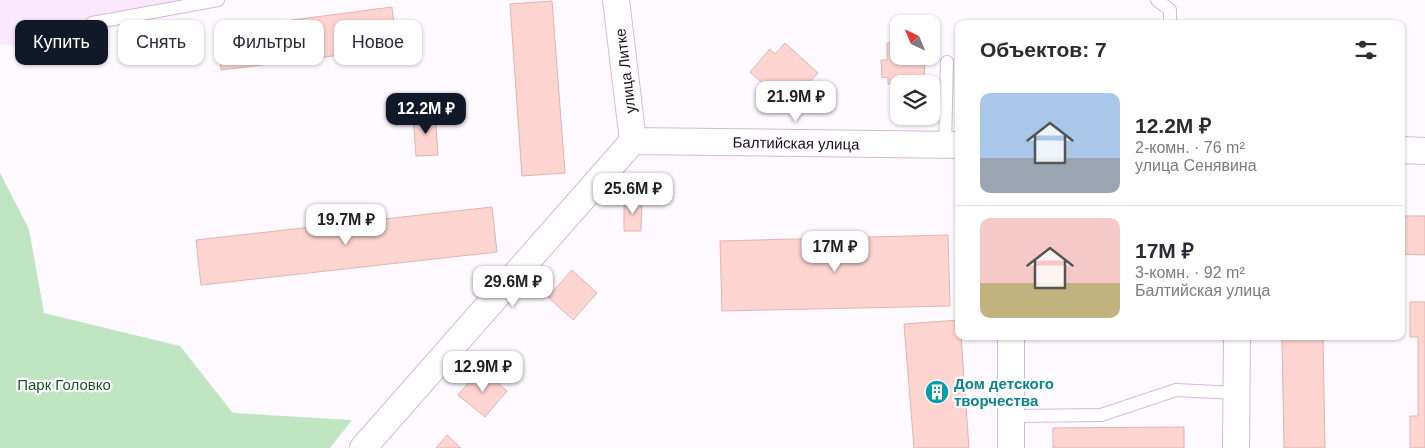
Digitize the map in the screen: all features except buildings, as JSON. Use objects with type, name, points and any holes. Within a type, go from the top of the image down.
[{"type":"street","name":"улица Литке","points":[[616,0],[633,141]]},
{"type":"street","name":"Балтийская улица","points":[[633,141],[952,145]]},
{"type":"street","points":[[363,448],[633,141]]},
{"type":"street","points":[[1405,150],[1425,151]]},
{"type":"street","points":[[1011,340],[1011,448]]},
{"type":"street","points":[[1236,448],[1237,340]]},
{"type":"lane","points":[[108,20],[218,0]]},
{"type":"lane","points":[[1157,0],[1170,10],[1170,20]]},
{"type":"lane","points":[[947,62],[952,145]]},
{"type":"lane","points":[[1011,416],[1101,415],[1176,390],[1237,393]]},
{"type":"shaded area","points":[[0,0],[212,0],[139,20],[118,20],[118,26],[108,29],[108,20],[15,20],[15,46],[0,44]]},
{"type":"green space","name":"Парк Головко","points":[[0,173],[29,229],[44,313],[180,346],[233,413],[352,420],[330,448],[0,448]]},
{"type":"place","name":"Дом детского творчества","points":[[937,392]]}]
